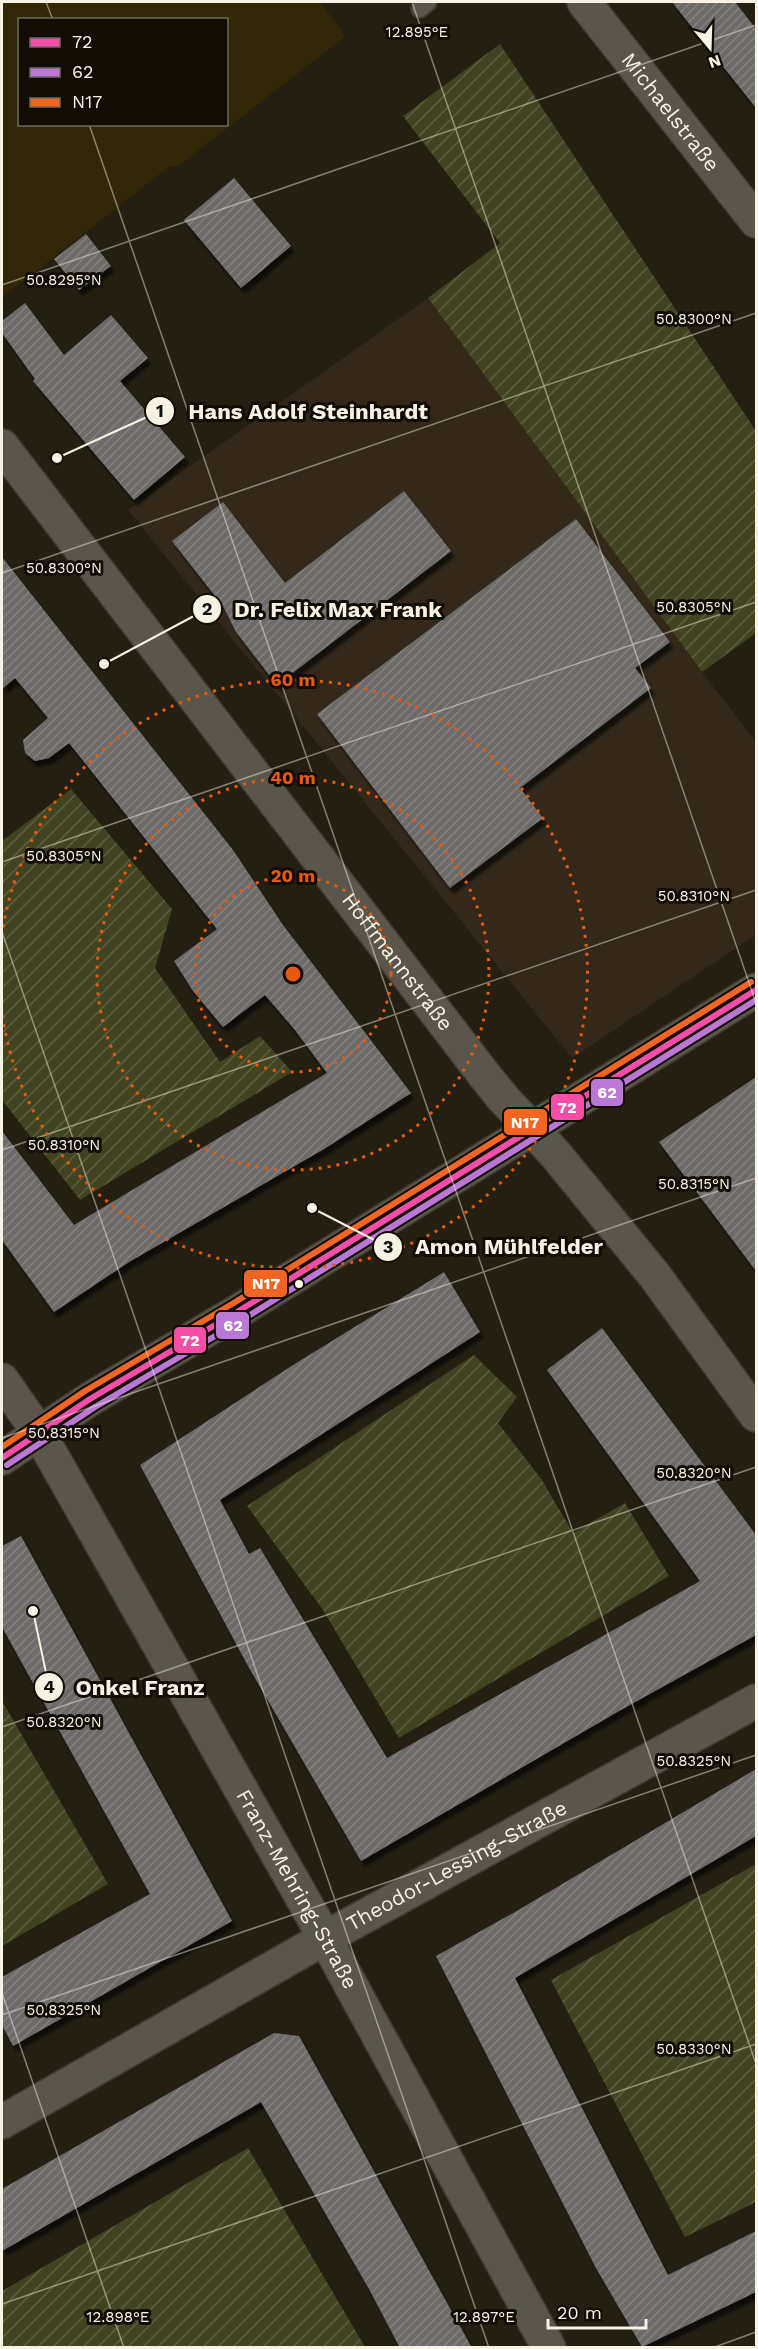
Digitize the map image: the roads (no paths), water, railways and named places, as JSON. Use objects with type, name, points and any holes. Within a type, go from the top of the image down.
[{"type":"street","name":"Michaelstraße","points":[[584,2],[756,221]]},
{"type":"street","name":"Hoffmannstraße","points":[[2,446],[485,1076],[534,1130],[655,1276],[756,1415]]},
{"type":"street","points":[[2,1458],[100,1392],[237,1312],[534,1130],[756,990]]},
{"type":"street","name":"Franz-Mehring-Straße","points":[[2,1380],[39,1433],[73,1491],[325,1938],[549,2348]]},
{"type":"street","name":"Theodor-Lessing-Straße","points":[[2,2122],[325,1938],[756,1701]]},
{"type":"place","name":"Hans Adolf Steinhardt","points":[[57,458]]},
{"type":"place","name":"Dr. Felix Max Frank","points":[[104,664]]},
{"type":"place","name":"Amon Mühlfelder","points":[[312,1208]]},
{"type":"place","name":"Onkel Franz","points":[[33,1611]]}]
